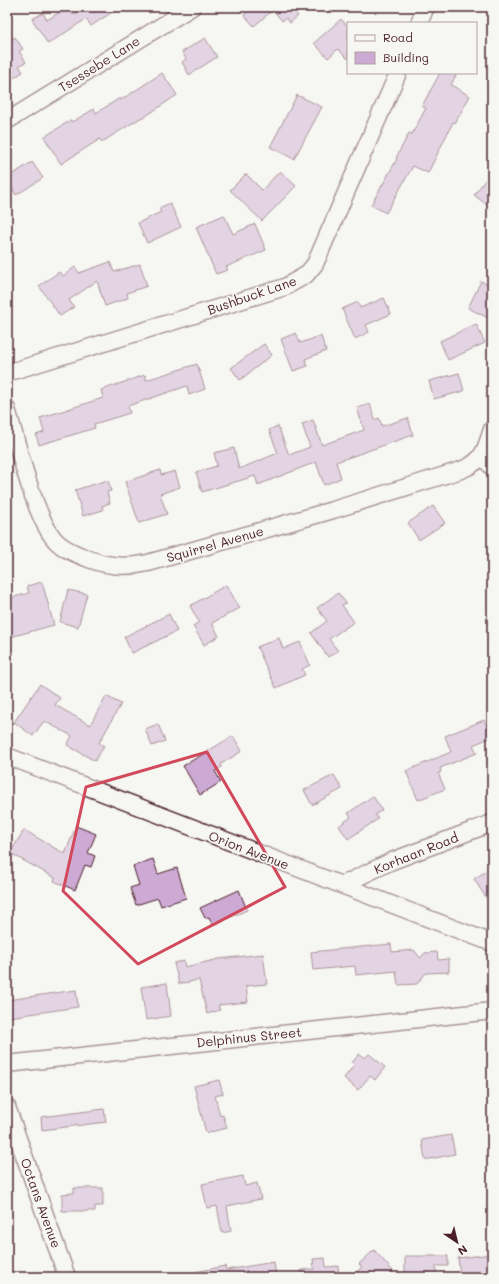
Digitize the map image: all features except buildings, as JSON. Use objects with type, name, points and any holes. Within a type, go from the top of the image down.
[{"type":"street","points":[[420,22],[426,7]]},
{"type":"street","name":"Tsessebe Lane","points":[[7,121],[183,9]]},
{"type":"street","name":"Bushbuck Lane","points":[[7,373],[285,286],[306,276],[315,264],[398,74]]},
{"type":"street","name":"Squirrel Avenue","points":[[7,409],[36,502],[47,530],[66,550],[98,563],[117,567],[148,563],[332,510],[487,461],[492,429]]},
{"type":"street","name":"Orion Avenue","points":[[7,756],[492,943]]},
{"type":"street","name":"Korhaan Road","points":[[342,885],[392,861],[492,823]]},
{"type":"street","name":"Delphinus Street","points":[[7,1064],[492,1011]]},
{"type":"street","name":"Octans Avenue","points":[[7,1107],[67,1277]]},
{"type":"highlighted area","points":[[207,752],[285,887],[138,964],[63,891],[86,787]]}]
